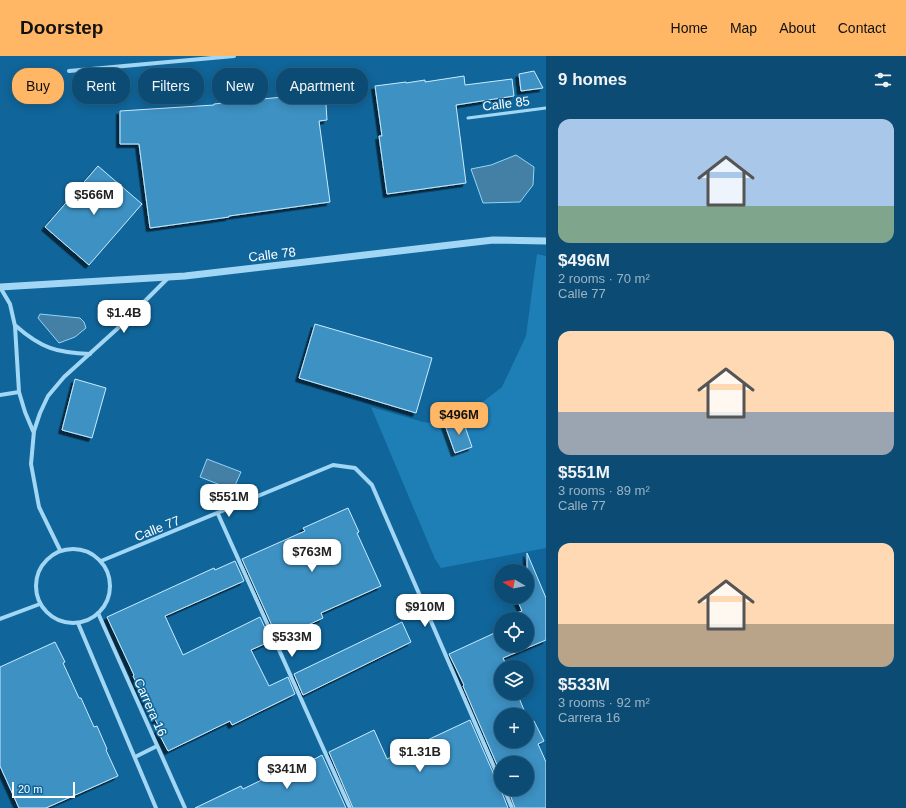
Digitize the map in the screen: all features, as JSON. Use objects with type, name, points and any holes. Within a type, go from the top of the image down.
[{"type":"street","points":[[169,56],[172,61]]},
{"type":"street","points":[[69,71],[234,56]]},
{"type":"street","name":"Calle 78","points":[[0,287],[169,277],[493,240],[546,240]]},
{"type":"street","points":[[60,550],[39,507],[31,464],[34,431],[40,413],[48,396],[64,377],[117,329],[169,277]]},
{"type":"street","points":[[0,287],[10,304],[15,326],[18,392],[24,412],[34,431]]},
{"type":"street","points":[[15,326],[31,340],[49,348],[69,353],[90,354]]},
{"type":"street","points":[[0,396],[18,392]]},
{"type":"street","name":"Calle 77","points":[[101,561],[218,514],[333,465],[355,468],[372,485],[494,767]]},
{"type":"street","points":[[218,514],[350,808]]},
{"type":"street","points":[[72,548],[83,549],[93,554],[101,561],[107,571],[110,582],[109,594],[105,604],[98,613],[88,620],[78,623],[67,623],[56,620],[47,613],[40,604],[36,594],[35,583],[38,572],[43,563],[51,555],[60,550],[72,548]]},
{"type":"street","points":[[0,619],[40,604]]},
{"type":"street","name":"Carrera 16","points":[[98,613],[126,678],[147,719],[157,746],[185,808]]},
{"type":"street","points":[[78,623],[156,808]]},
{"type":"street","points":[[135,757],[157,746]]},
{"type":"street","points":[[507,796],[512,808]]},
{"type":"lane","name":"Calle 85","points":[[468,118],[546,108]]},
{"type":"shaded area","points":[[516,155],[534,167],[533,185],[520,202],[483,203],[471,169],[491,165]]},
{"type":"shaded area","points":[[537,254],[546,256],[546,548],[441,568],[435,559],[371,407],[423,422],[445,425],[455,453],[472,447],[462,418],[502,387],[526,336]]},
{"type":"shaded area","points":[[40,314],[80,318],[84,322],[86,328],[75,337],[59,343],[38,318]]},
{"type":"shaded area","points":[[207,459],[241,472],[233,490],[200,477]]},
{"type":"building","points":[[534,71],[543,88],[521,91],[519,74]]},
{"type":"building","points":[[464,76],[465,85],[512,79],[514,96],[456,105],[466,183],[387,194],[379,136],[382,136],[375,86],[425,80],[425,82]]},
{"type":"building","points":[[276,98],[276,104],[326,104],[327,120],[319,121],[330,202],[150,228],[139,144],[120,144],[120,111],[214,104],[268,104],[268,99]]},
{"type":"building","points":[[98,166],[142,204],[89,265],[45,227]]},
{"type":"building","points":[[315,324],[432,358],[416,413],[299,378]]},
{"type":"building","points":[[75,379],[106,388],[92,438],[62,430]]},
{"type":"building","points":[[462,418],[472,447],[455,453],[445,425]]},
{"type":"building","points":[[348,508],[359,532],[357,533],[381,586],[321,613],[323,618],[278,639],[242,559],[305,531],[303,528]]},
{"type":"building","points":[[527,553],[532,564],[527,564]]},
{"type":"building","points":[[235,561],[244,581],[165,616],[183,655],[260,617],[271,641],[251,650],[269,686],[288,677],[295,694],[232,725],[230,721],[168,751],[157,730],[160,729],[133,676],[134,675],[107,617],[214,568],[215,570]]},
{"type":"building","points":[[534,570],[546,598],[546,640],[534,645],[534,612],[520,612],[522,611],[519,604],[534,604]]},
{"type":"building","points":[[402,622],[411,642],[303,695],[294,674]]},
{"type":"building","points":[[494,633],[494,652],[517,652],[503,658],[504,660],[494,660],[494,700],[520,700],[523,708],[494,708],[494,748],[534,748],[534,721],[544,741],[538,744],[546,762],[546,808],[515,808],[511,796],[534,796],[534,756],[494,756],[494,758],[463,686],[464,685],[449,654]]},
{"type":"building","points":[[55,642],[65,662],[63,663],[79,698],[81,698],[94,727],[97,726],[118,776],[46,808],[19,808],[0,766],[0,667]]},
{"type":"building","points":[[470,720],[494,775],[494,796],[503,796],[508,808],[353,808],[329,752],[374,730],[387,759]]},
{"type":"building","points":[[322,755],[346,808],[195,808],[241,786],[243,789],[305,759],[307,763]]}]
